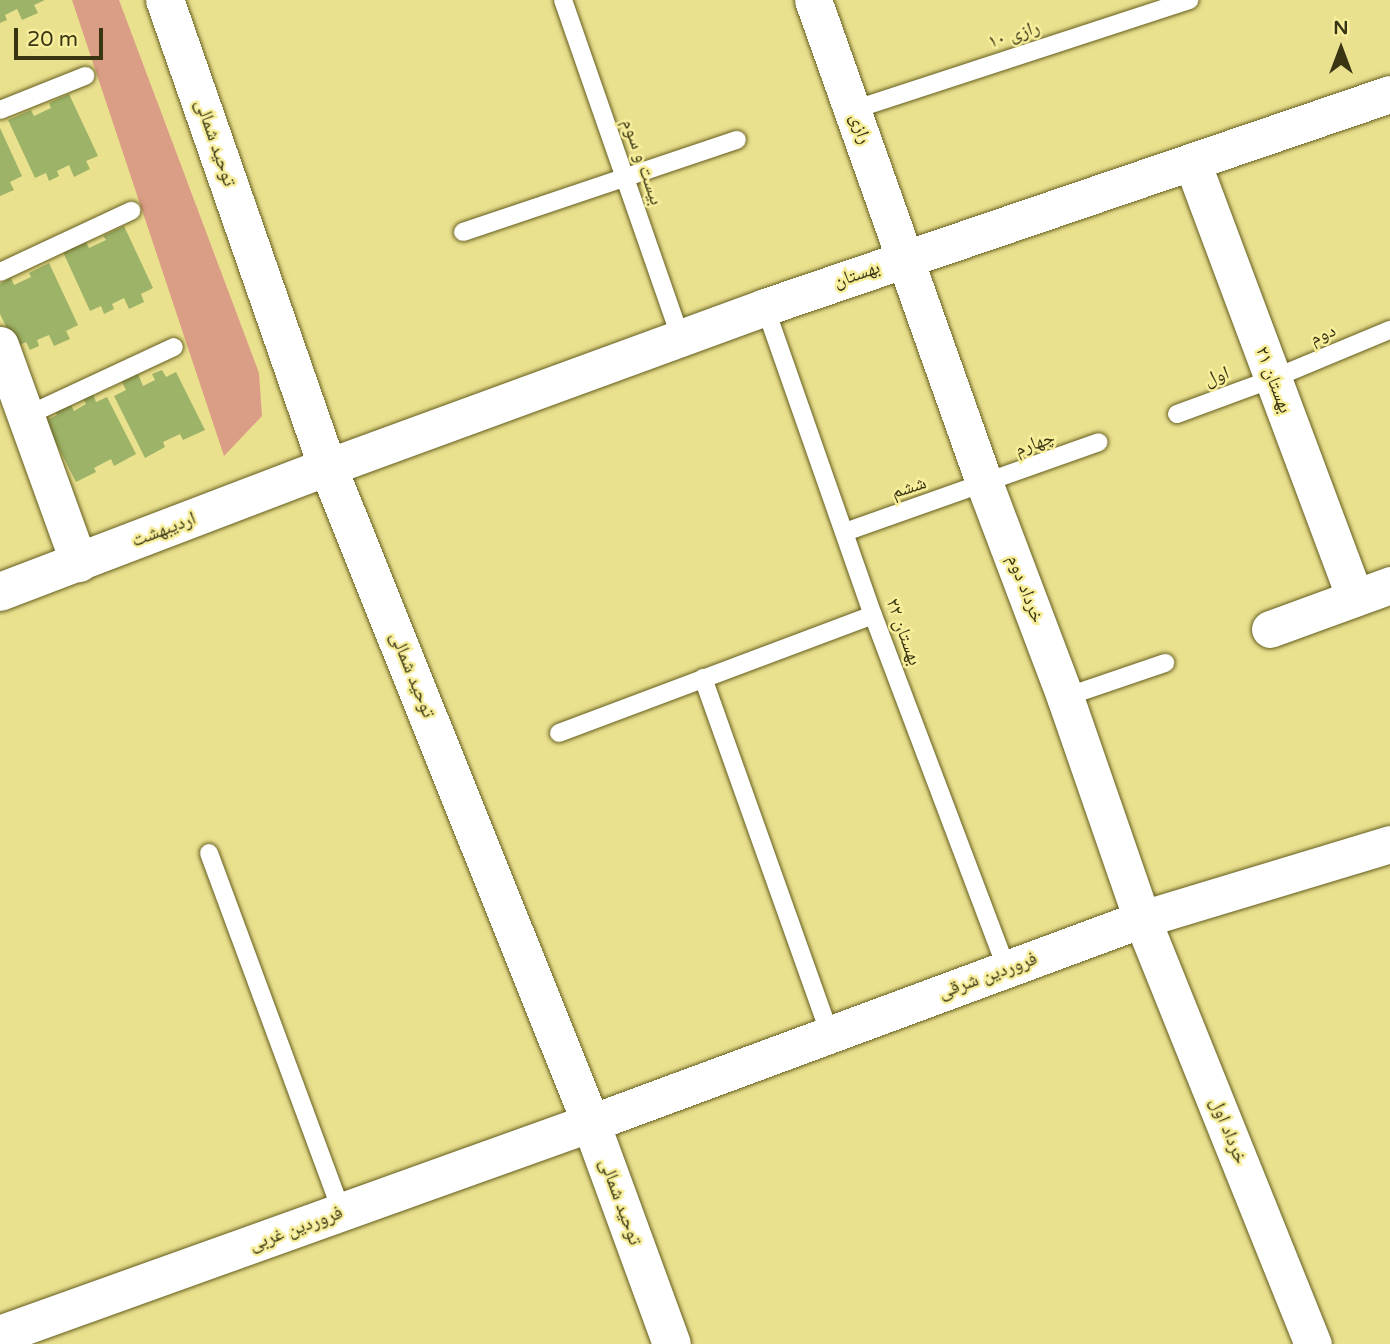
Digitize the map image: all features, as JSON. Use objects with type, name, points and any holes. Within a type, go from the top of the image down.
[{"type":"street","name":"توحید شمالی","points":[[165,0],[328,467],[591,1123],[672,1344]]},
{"type":"street","name":"رازی","points":[[813,0],[904,259]]},
{"type":"street","name":"بهستان","points":[[328,467],[765,307],[1390,94]]},
{"type":"street","name":"بهستان ۲۱","points":[[1192,162],[1355,598]]},
{"type":"street","name":"خرداد دوم","points":[[904,259],[1065,697],[1142,919]]},
{"type":"street","points":[[0,345],[79,563]]},
{"type":"street","name":"اردیبهشت","points":[[0,592],[328,467]]},
{"type":"street","points":[[1270,629],[1390,585]]},
{"type":"street","name":"فروردین شرقی","points":[[591,1123],[1142,919],[1390,844]]},
{"type":"street","name":"خرداد اول","points":[[1142,919],[1313,1344]]},
{"type":"street","name":"فروردین غربی","points":[[0,1335],[591,1123]]},
{"type":"lane","name":"بیست و سوم","points":[[563,0],[681,338]]},
{"type":"lane","name":"رازی ۱۰","points":[[853,110],[1189,0]]},
{"type":"lane","points":[[0,110],[85,76]]},
{"type":"lane","points":[[463,232],[737,140]]},
{"type":"lane","points":[[0,272],[131,211]]},
{"type":"lane","name":"بهستان ۲۲","points":[[765,307],[873,615],[1007,969]]},
{"type":"lane","name":"دوم","points":[[1272,379],[1390,330]]},
{"type":"lane","points":[[26,416],[174,347]]},
{"type":"lane","name":"اول","points":[[1177,414],[1272,379]]},
{"type":"lane","name":"چهارم","points":[[985,485],[1099,442]]},
{"type":"lane","name":"ششم","points":[[845,532],[985,485]]},
{"type":"lane","points":[[559,733],[873,615]]},
{"type":"lane","points":[[1065,697],[1164,663]]},
{"type":"lane","points":[[703,678],[830,1035]]},
{"type":"lane","points":[[209,853],[342,1212]]},
{"type":"shaded area","points":[[72,0],[119,0],[259,373],[262,416],[224,456]]},
{"type":"building","points":[[0,0],[45,0],[34,5],[38,13],[22,20],[17,9],[5,15],[7,20],[0,23]]},
{"type":"building","points":[[69,94],[98,156],[86,161],[90,169],[74,177],[69,165],[57,171],[59,176],[49,181],[46,173],[35,178],[8,120],[31,110],[34,116],[51,108],[49,103]]},
{"type":"building","points":[[0,128],[22,176],[10,182],[14,190],[0,196]]},
{"type":"building","points":[[124,226],[153,288],[141,294],[144,302],[129,309],[124,298],[112,304],[114,309],[104,314],[101,306],[90,311],[63,252],[86,242],[89,248],[106,240],[103,236]]},
{"type":"building","points":[[49,263],[78,325],[66,331],[70,339],[54,346],[49,335],[37,340],[39,346],[30,350],[26,342],[16,347],[0,314],[0,284],[11,278],[14,285],[31,277],[29,273]]},
{"type":"building","points":[[162,370],[166,377],[176,372],[205,430],[183,440],[180,434],[163,442],[165,447],[145,458],[114,396],[126,390],[122,382],[138,374],[143,386],[155,380],[152,374]]},
{"type":"building","points":[[93,394],[96,402],[107,397],[136,454],[114,466],[111,459],[94,468],[96,472],[76,482],[45,421],[57,415],[53,407],[68,399],[74,411],[86,404],[83,399]]}]
